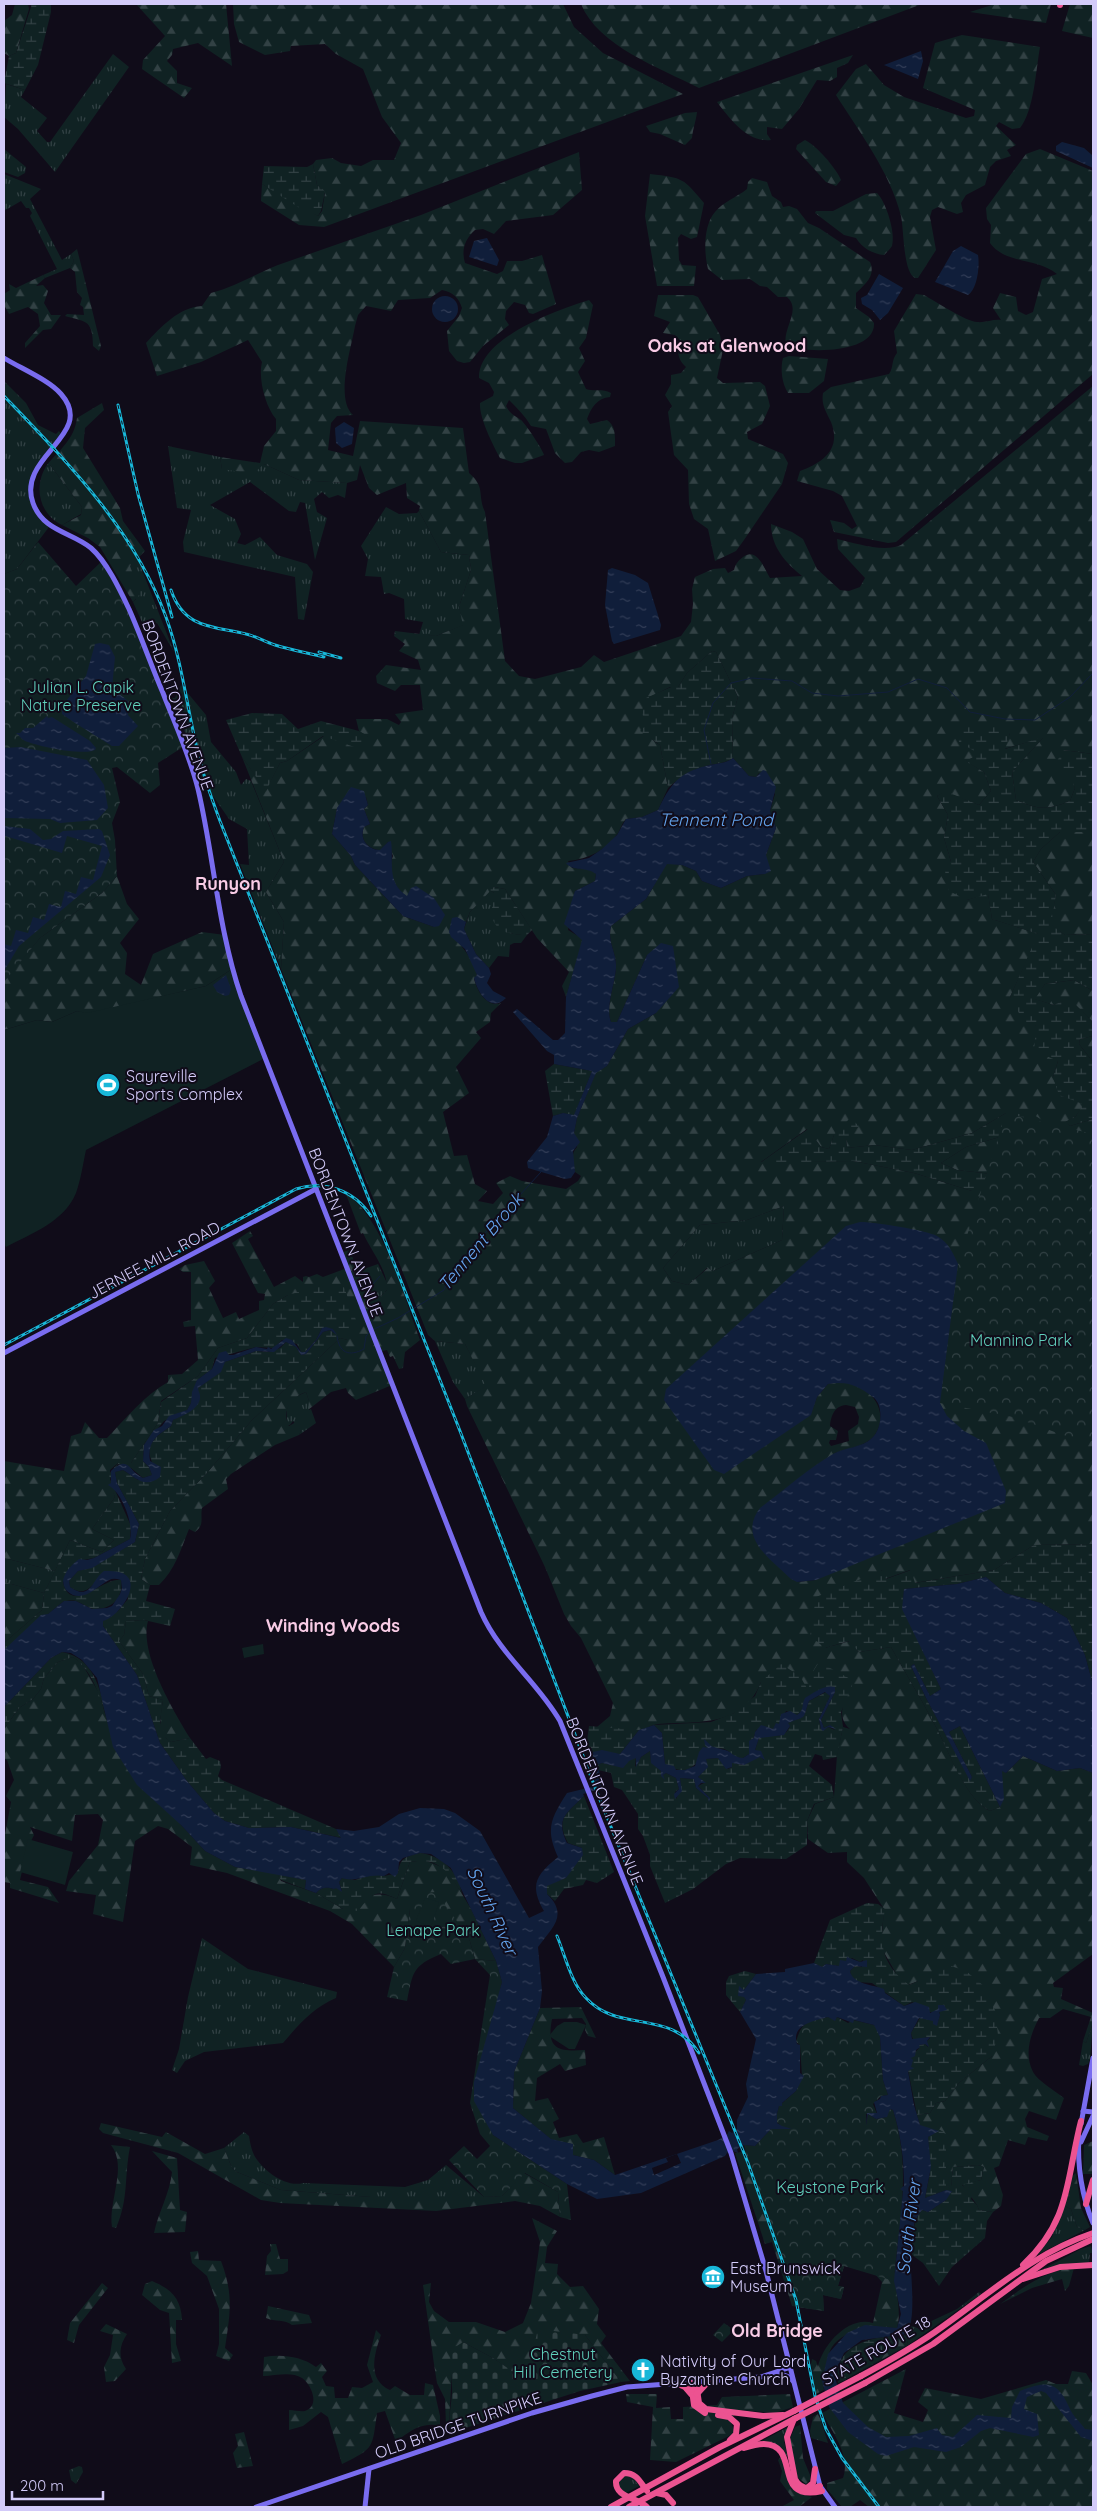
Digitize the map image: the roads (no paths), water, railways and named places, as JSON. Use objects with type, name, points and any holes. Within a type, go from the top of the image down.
[{"type":"highway","points":[[1011,2276],[1042,2246],[1056,2223],[1081,2121]]},
{"type":"highway","points":[[1086,2204],[1093,2180]]},
{"type":"highway","name":"STATE ROUTE 18","points":[[629,2507],[738,2449],[922,2341],[1011,2276],[1057,2248],[1093,2233]]},
{"type":"highway","name":"STATE ROUTE 18","points":[[612,2507],[720,2447],[865,2384],[933,2344],[1021,2279],[1058,2255],[1093,2239]]},
{"type":"highway","points":[[1021,2279],[1028,2279],[1060,2267],[1093,2265]]},
{"type":"highway","points":[[694,2394],[708,2382]]},
{"type":"highway","points":[[693,2383],[694,2405],[700,2411],[730,2417],[737,2424],[736,2434],[720,2447]]},
{"type":"highway","points":[[678,2384],[694,2394],[699,2403],[706,2409],[771,2417],[793,2416],[787,2443],[795,2479],[798,2484],[806,2488],[821,2489]]},
{"type":"highway","points":[[738,2449],[764,2444],[772,2446],[785,2458],[791,2482],[796,2490],[804,2494],[821,2489]]},
{"type":"highway","points":[[806,2488],[814,2483],[815,2469]]},
{"type":"highway","points":[[647,2507],[641,2501],[622,2494],[616,2486],[619,2476],[624,2473],[635,2475],[646,2489],[655,2494],[666,2495],[671,2505]]},
{"type":"highway","points":[[671,2505],[673,2503],[670,2492],[675,2482]]},
{"type":"main road","name":"BORDENTOWN AVENUE","points":[[4,358],[52,386],[62,394],[67,403],[70,414],[67,430],[36,467],[31,481],[32,502],[38,514],[49,527],[92,549],[102,561],[129,609],[195,778],[233,973],[374,1339],[487,1625],[505,1654],[553,1709],[563,1728],[731,2152],[766,2271],[821,2489]]},
{"type":"main road","name":"JERNEE MILL ROAD","points":[[4,1353],[316,1189]]},
{"type":"main road","points":[[1093,2058],[1081,2121],[1080,2148],[1086,2204],[1093,2223]]},
{"type":"main road","points":[[1083,2109],[1093,2111]]},
{"type":"main road","points":[[1080,2148],[1093,2116]]},
{"type":"main road","name":"OLD BRIDGE TURNPIKE","points":[[256,2507],[548,2407],[627,2387],[708,2382],[779,2373],[790,2367]]},
{"type":"main road","points":[[779,2373],[789,2377],[794,2382]]},
{"type":"main road","points":[[365,2507],[369,2469]]},
{"type":"main road","points":[[821,2489],[835,2507]]},
{"type":"water","points":[[921,51],[923,61],[918,79],[884,65]]},
{"type":"water","points":[[1062,142],[1084,148],[1093,156],[1093,168],[1056,151],[1056,146]]},
{"type":"water","points":[[487,238],[499,260],[497,266],[469,257],[474,241]]},
{"type":"water","points":[[961,246],[978,255],[977,277],[974,288],[968,295],[935,282],[953,251]]},
{"type":"water","points":[[879,274],[903,288],[888,313],[880,320],[872,310],[862,304],[861,298],[867,295]]},
{"type":"water","points":[[445,296],[454,300],[458,309],[454,318],[445,322],[436,318],[432,309],[436,300]]},
{"type":"water","points":[[344,422],[354,428],[352,444],[342,448],[336,443],[335,428]]},
{"type":"water","points":[[612,568],[635,575],[648,583],[661,625],[660,630],[614,644],[605,605],[608,570]]},
{"type":"water","points":[[95,644],[109,645],[115,657],[112,688],[128,701],[128,715],[138,726],[119,746],[112,746],[62,714],[62,706],[86,676]]},
{"type":"water","points":[[47,716],[48,718],[52,717],[90,741],[96,748],[95,750],[81,752],[49,748],[25,741],[16,733],[20,733],[25,728],[33,728]]},
{"type":"water","points":[[21,747],[87,760],[104,785],[108,808],[97,820],[60,823],[50,819],[4,818],[4,748]]},
{"type":"water","name":"Tennent Pond","points":[[733,758],[749,776],[756,777],[763,770],[766,771],[776,787],[770,811],[776,828],[766,855],[771,871],[765,874],[747,876],[721,888],[702,881],[696,871],[682,865],[667,864],[646,899],[611,926],[610,937],[616,968],[609,1010],[611,1022],[617,1022],[647,955],[661,943],[673,946],[679,987],[656,1013],[628,1029],[607,1066],[596,1073],[577,1118],[574,1133],[580,1142],[573,1151],[575,1172],[571,1178],[565,1179],[528,1168],[527,1162],[547,1137],[553,1116],[563,1113],[574,1115],[592,1071],[554,1064],[554,1055],[547,1051],[513,1012],[517,1009],[553,1040],[558,1040],[565,1033],[566,997],[582,940],[564,924],[575,891],[595,881],[596,874],[588,870],[569,866],[566,863],[589,858],[602,849],[617,835],[626,819],[642,817],[658,810],[671,787],[688,772]]},
{"type":"water","points":[[351,787],[364,791],[368,805],[364,809],[370,824],[364,827],[364,840],[368,846],[376,850],[380,850],[391,841],[392,871],[396,884],[407,896],[411,888],[416,886],[434,898],[445,915],[439,926],[434,927],[403,916],[355,865],[351,856],[332,834],[337,808]]},
{"type":"water","points":[[4,826],[30,829],[43,840],[51,839],[63,831],[99,829],[102,831],[110,855],[101,877],[19,946],[4,971],[4,944],[11,946],[16,930],[28,933],[33,917],[44,920],[49,904],[61,907],[65,891],[76,894],[81,877],[93,880],[102,846],[67,836],[62,853],[5,836],[4,840]]},
{"type":"water","points":[[457,917],[466,922],[464,929],[476,954],[489,968],[491,974],[487,983],[493,991],[506,998],[500,1002],[490,1002],[482,995],[474,978],[477,975],[465,949],[451,937],[449,932],[452,918]]},
{"type":"water","points":[[226,975],[231,989],[229,995],[225,996],[217,992],[213,985]]},
{"type":"water","points":[[860,1222],[922,1231],[937,1236],[950,1248],[958,1264],[940,1403],[947,1416],[964,1431],[986,1443],[1006,1491],[1005,1503],[816,1580],[797,1582],[791,1579],[766,1556],[759,1547],[752,1529],[754,1519],[760,1508],[805,1473],[833,1454],[863,1444],[872,1438],[880,1423],[880,1411],[877,1401],[852,1385],[841,1383],[828,1384],[817,1397],[811,1415],[724,1474],[714,1470],[664,1400],[666,1389],[846,1226]]},
{"type":"water","name":"South River","points":[[322,1328],[333,1329],[337,1335],[330,1330],[323,1332],[306,1354],[301,1355],[296,1347],[286,1342],[274,1352],[256,1351],[225,1362],[221,1372],[198,1388],[200,1396],[197,1405],[173,1420],[171,1426],[157,1436],[151,1444],[150,1461],[161,1467],[160,1477],[150,1482],[145,1482],[136,1479],[123,1470],[115,1472],[117,1483],[139,1524],[135,1542],[92,1568],[78,1571],[69,1581],[70,1587],[82,1592],[87,1591],[104,1571],[120,1572],[128,1577],[131,1584],[127,1599],[116,1613],[103,1621],[103,1626],[137,1675],[160,1743],[187,1781],[214,1813],[225,1821],[249,1828],[291,1827],[341,1838],[336,1829],[354,1831],[379,1827],[399,1814],[420,1808],[444,1809],[455,1813],[480,1831],[529,1918],[544,1911],[537,1894],[537,1881],[544,1869],[558,1857],[551,1831],[557,1810],[567,1793],[596,1786],[589,1763],[593,1752],[602,1750],[620,1754],[639,1730],[654,1725],[662,1733],[665,1764],[674,1766],[676,1770],[685,1770],[695,1766],[699,1752],[703,1747],[708,1748],[705,1745],[704,1739],[712,1746],[743,1758],[749,1754],[749,1741],[754,1738],[755,1732],[761,1725],[773,1729],[776,1723],[779,1724],[781,1714],[790,1711],[797,1715],[802,1709],[805,1698],[823,1688],[835,1687],[835,1692],[821,1720],[824,1728],[830,1725],[836,1729],[828,1727],[823,1731],[821,1729],[819,1719],[830,1696],[825,1692],[809,1701],[805,1715],[802,1718],[788,1723],[790,1726],[784,1735],[759,1738],[755,1750],[761,1751],[765,1760],[760,1757],[744,1765],[732,1763],[732,1767],[726,1769],[718,1758],[706,1759],[708,1767],[698,1777],[706,1783],[701,1783],[698,1786],[710,1798],[709,1802],[708,1798],[696,1788],[694,1779],[680,1778],[682,1791],[675,1799],[674,1794],[679,1789],[676,1778],[666,1773],[663,1775],[665,1780],[661,1776],[661,1771],[651,1763],[650,1751],[641,1757],[636,1767],[636,1758],[629,1761],[623,1768],[602,1763],[597,1765],[602,1779],[603,1791],[599,1789],[583,1794],[584,1796],[565,1816],[562,1828],[567,1843],[582,1848],[583,1855],[566,1878],[547,1886],[547,1894],[554,1902],[558,1915],[553,1927],[538,1947],[542,1991],[540,2008],[514,2072],[513,2108],[551,2139],[573,2144],[573,2155],[594,2160],[615,2175],[718,2140],[727,2135],[729,2131],[732,2133],[737,2129],[737,2120],[748,2097],[746,2084],[756,2039],[740,2012],[746,2000],[744,1997],[738,1996],[739,1986],[744,1990],[756,1974],[785,1972],[785,1969],[814,1963],[822,1967],[826,1964],[839,1966],[840,1960],[846,1961],[847,1957],[860,1962],[867,1960],[867,1967],[855,1966],[850,1971],[855,1979],[884,1989],[885,1993],[904,2006],[915,2002],[929,2007],[930,2013],[938,2009],[938,2005],[944,2005],[947,2010],[939,2012],[937,2026],[933,2024],[933,2021],[919,2018],[911,2033],[912,2039],[930,2037],[927,2041],[929,2047],[925,2044],[919,2045],[920,2047],[916,2050],[915,2056],[911,2058],[913,2060],[911,2067],[914,2068],[908,2071],[914,2105],[920,2125],[939,2131],[928,2137],[931,2167],[925,2198],[946,2190],[952,2191],[946,2200],[928,2212],[922,2210],[915,2222],[911,2253],[911,2321],[907,2334],[862,2340],[844,2353],[834,2375],[843,2403],[868,2427],[886,2437],[909,2436],[937,2428],[942,2435],[953,2437],[977,2415],[1011,2418],[1012,2407],[1020,2391],[1037,2385],[1050,2385],[1055,2387],[1065,2398],[1072,2413],[1085,2429],[1093,2430],[1093,2441],[1081,2437],[1046,2393],[1041,2391],[1027,2397],[1024,2409],[1037,2414],[1039,2435],[1033,2437],[990,2428],[981,2431],[961,2447],[946,2452],[914,2447],[886,2456],[878,2454],[848,2432],[829,2407],[822,2381],[828,2354],[847,2333],[865,2325],[897,2328],[901,2314],[894,2281],[903,2191],[900,2189],[904,2186],[904,2176],[900,2138],[893,2110],[890,2109],[887,2117],[876,2119],[868,2114],[866,2126],[867,2113],[877,2113],[874,2102],[880,2099],[881,2096],[888,2095],[883,2080],[880,2037],[874,2025],[854,2020],[853,2023],[837,2017],[835,2021],[828,2017],[810,2022],[800,2028],[796,2038],[797,2044],[800,2045],[800,2073],[804,2076],[796,2091],[782,2103],[782,2106],[779,2106],[777,2114],[777,2123],[792,2129],[771,2129],[755,2146],[744,2145],[737,2149],[738,2153],[733,2151],[727,2153],[725,2156],[641,2193],[597,2199],[567,2184],[493,2135],[474,2101],[474,2082],[502,1982],[496,1961],[451,1868],[431,1854],[420,1853],[403,1858],[399,1862],[398,1873],[395,1877],[389,1873],[384,1876],[342,1878],[339,1882],[342,1892],[336,1888],[326,1888],[316,1893],[305,1889],[306,1880],[235,1867],[205,1851],[181,1825],[137,1785],[113,1747],[97,1678],[82,1660],[71,1653],[62,1652],[51,1658],[4,1707],[4,1650],[41,1615],[48,1614],[64,1601],[76,1601],[92,1609],[107,1608],[112,1606],[120,1594],[122,1588],[121,1580],[118,1579],[109,1580],[89,1593],[78,1596],[67,1591],[63,1582],[67,1572],[79,1559],[87,1560],[94,1558],[130,1539],[130,1525],[126,1509],[118,1494],[108,1485],[111,1483],[111,1471],[121,1464],[125,1464],[143,1478],[152,1475],[149,1467],[143,1461],[144,1445],[154,1430],[162,1426],[169,1416],[187,1410],[191,1403],[192,1392],[197,1380],[212,1369],[219,1353],[226,1351],[229,1355],[233,1355],[256,1347],[267,1349],[268,1347],[271,1349],[286,1338],[292,1340],[301,1352],[305,1352],[316,1340]]},
{"type":"water","points":[[986,1577],[1005,1593],[1041,1603],[1067,1618],[1085,1655],[1093,1685],[1093,1773],[1080,1768],[1057,1771],[1023,1756],[1006,1773],[1002,1771],[1004,1799],[1000,1807],[960,1726],[949,1732],[972,1777],[970,1781],[926,1698],[911,1666],[914,1664],[930,1696],[941,1689],[902,1609],[904,1589],[957,1584]]},
{"type":"waterway","name":"Tennent Brook","points":[[711,764],[704,730],[713,703],[731,683],[752,678],[792,681],[812,693],[838,696],[888,692],[918,679],[947,688],[970,712],[1005,719],[1035,720],[1070,697],[1093,673]]},
{"type":"waterway","name":"Tennent Brook","points":[[372,1330],[398,1318],[444,1290],[449,1276],[455,1273],[476,1243],[541,1172]]},
{"type":"waterway","points":[[368,1290],[380,1276]]},
{"type":"waterway","points":[[365,1279],[369,1288]]},
{"type":"waterway","name":"Tennent Brook","points":[[337,1336],[342,1350],[354,1353],[364,1349],[366,1336],[369,1333]]},
{"type":"railway","points":[[4,396],[97,498],[136,555],[166,617],[180,668],[200,762],[220,821],[460,1431],[596,1790],[748,2163],[796,2300],[815,2396],[826,2429],[842,2458],[879,2507]]},
{"type":"railway","points":[[118,405],[138,494],[172,617]]},
{"type":"railway","points":[[171,590],[184,612],[201,624],[250,635],[275,645],[324,657]]},
{"type":"railway","points":[[319,652],[341,658]]},
{"type":"railway","points":[[4,1345],[296,1189],[318,1186],[338,1189],[356,1200],[371,1216]]},
{"type":"railway","points":[[557,1936],[576,1985],[586,1998],[599,2009],[614,2015],[674,2030],[687,2039],[699,2053]]},
{"type":"place","name":"Sayreville Sports Complex","points":[[108,1085]]},
{"type":"place","name":"East Brunswick Museum","points":[[713,2277]]},
{"type":"place","name":"Nativity of Our Lord Byzantine Church","points":[[643,2370]]},
{"type":"district","name":"Oaks at Glenwood","points":[[727,346]]},
{"type":"district","name":"Runyon","points":[[228,884]]},
{"type":"district","name":"Winding Woods","points":[[333,1626]]},
{"type":"district","name":"Old Bridge","points":[[777,2331]]},
{"type":"park label","name":"Julian L. Capik Nature Preserve","points":[[81,696]]},
{"type":"park label","name":"Mannino Park","points":[[1021,1340]]},
{"type":"park label","name":"Lenape Park","points":[[433,1930]]},
{"type":"park label","name":"Keystone Park","points":[[830,2187]]},
{"type":"park label","name":"Chestnut Hill Cemetery","points":[[563,2363]]}]
